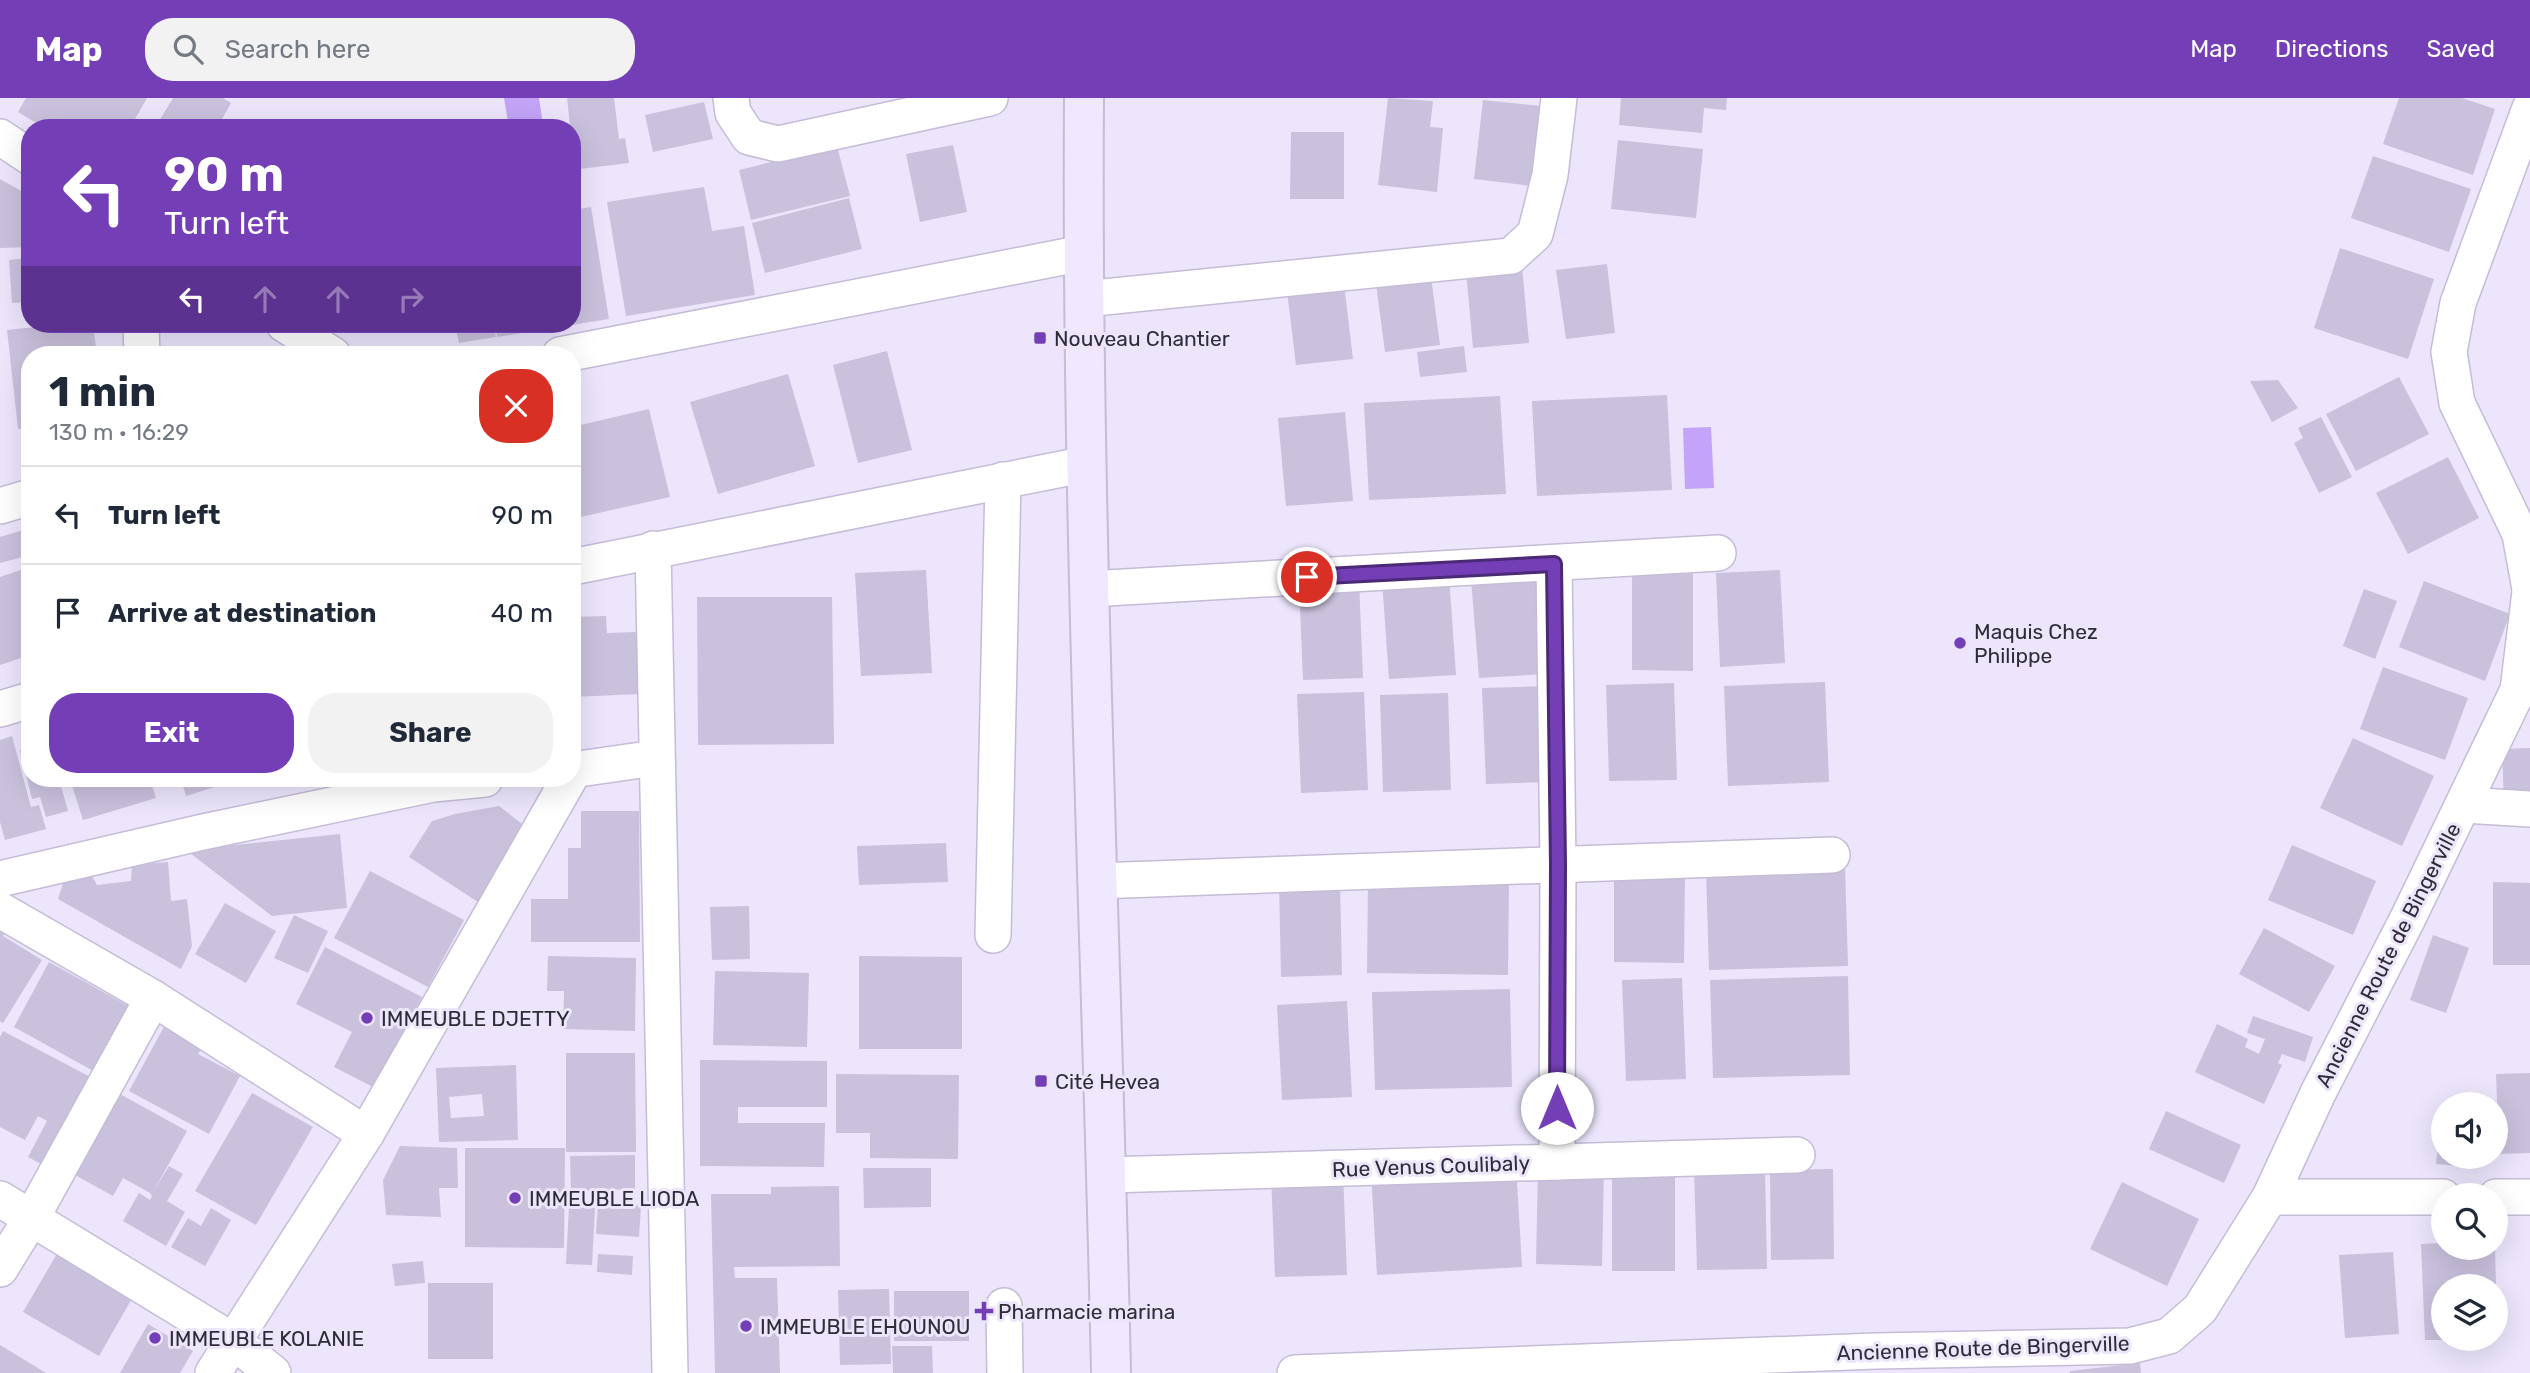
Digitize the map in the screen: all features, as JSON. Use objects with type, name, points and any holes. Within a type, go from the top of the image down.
[{"type":"main road","points":[[1084,98],[1083,253],[1089,589],[1111,1373]]},
{"type":"street","points":[[731,98],[733,113],[749,137],[778,144],[990,98]]},
{"type":"street","points":[[1084,299],[1511,256],[1535,234],[1550,176],[1559,98]]},
{"type":"street","name":"Ancienne Route de Bingerville","points":[[1295,1373],[1876,1351],[2130,1346],[2169,1336],[2200,1309],[2270,1197],[2318,1093],[2464,805],[2518,690],[2530,590],[2514,488],[2457,403],[2449,352],[2458,303],[2530,108]]},
{"type":"street","points":[[0,137],[21,151]]},
{"type":"street","points":[[581,351],[1083,253]]},
{"type":"street","points":[[298,333],[319,346]]},
{"type":"street","points":[[581,565],[1087,464]]},
{"type":"street","points":[[993,935],[1003,480]]},
{"type":"street","points":[[0,506],[21,500]]},
{"type":"street","points":[[653,549],[655,758],[670,1373]]},
{"type":"street","points":[[1089,589],[1718,553]]},
{"type":"street","points":[[1554,564],[1558,864],[1557,1162]]},
{"type":"street","points":[[0,709],[21,703]]},
{"type":"street","points":[[581,771],[655,758]]},
{"type":"street","points":[[0,879],[203,832],[419,787]]},
{"type":"street","points":[[213,1373],[366,1134],[564,787]]},
{"type":"street","points":[[2464,805],[2530,809]]},
{"type":"street","points":[[1096,881],[1832,855]]},
{"type":"street","points":[[0,910],[153,998],[366,1134]]},
{"type":"street","points":[[0,1269],[32,1217],[153,998]]},
{"type":"street","name":"Rue Venus Coulibaly","points":[[1107,1175],[1797,1155]]},
{"type":"street","points":[[2270,1197],[2431,1197]]},
{"type":"street","points":[[2508,1197],[2530,1197]]},
{"type":"street","points":[[0,1199],[233,1341],[273,1373]]},
{"type":"street","points":[[1004,1306],[1005,1373]]},
{"type":"shaded area","points":[[504,98],[539,98],[542,119],[508,119]]},
{"type":"shaded area","points":[[1711,427],[1714,488],[1685,489],[1683,428]]},
{"type":"building","points":[[26,98],[147,98],[135,119],[30,119],[18,112]]},
{"type":"building","points":[[173,98],[223,98],[231,103],[222,119],[160,119]]},
{"type":"building","points":[[567,98],[614,98],[619,139],[625,138],[629,163],[581,169],[581,119],[569,119]]},
{"type":"building","points":[[1388,98],[1433,101],[1430,127],[1443,128],[1437,192],[1378,185]]},
{"type":"building","points":[[1621,98],[1727,98],[1726,110],[1704,108],[1702,133],[1619,125]]},
{"type":"building","points":[[2399,98],[2462,98],[2495,109],[2473,175],[2383,144]]},
{"type":"building","points":[[1483,100],[1541,106],[1532,186],[1474,179]]},
{"type":"building","points":[[704,102],[713,139],[653,152],[645,115]]},
{"type":"building","points":[[1291,132],[1344,132],[1344,199],[1290,199]]},
{"type":"building","points":[[1618,140],[1703,149],[1696,218],[1611,209]]},
{"type":"building","points":[[953,145],[967,212],[920,222],[906,154]]},
{"type":"building","points":[[837,146],[850,196],[751,220],[739,170]]},
{"type":"building","points":[[2373,156],[2471,189],[2449,252],[2351,218]]},
{"type":"building","points":[[0,179],[21,191],[21,247],[0,248]]},
{"type":"building","points":[[704,187],[712,231],[744,226],[755,295],[626,316],[607,202]]},
{"type":"building","points":[[849,198],[862,249],[765,273],[752,223]]},
{"type":"building","points":[[591,207],[609,319],[581,324],[581,209]]},
{"type":"building","points":[[2340,248],[2434,279],[2408,359],[2314,328]]},
{"type":"building","points":[[21,259],[21,302],[12,303],[9,260]]},
{"type":"building","points":[[1607,264],[1615,333],[1566,339],[1556,270]]},
{"type":"building","points":[[1522,266],[1529,343],[1473,348],[1466,271]]},
{"type":"building","points":[[1431,277],[1440,345],[1385,352],[1376,284]]},
{"type":"building","points":[[1344,284],[1353,359],[1296,365],[1287,291]]},
{"type":"building","points":[[21,329],[21,333],[94,333],[96,346],[21,346],[21,429],[18,429],[7,330]]},
{"type":"building","points":[[457,333],[495,333],[496,337],[459,343]]},
{"type":"building","points":[[496,333],[522,333],[497,337]]},
{"type":"building","points":[[1464,346],[1467,372],[1420,377],[1417,352]]},
{"type":"building","points":[[887,351],[912,450],[858,463],[833,365]]},
{"type":"building","points":[[788,374],[815,466],[718,494],[690,402]]},
{"type":"building","points":[[2399,377],[2429,434],[2356,471],[2326,414]]},
{"type":"building","points":[[2278,380],[2298,408],[2272,422],[2250,381]]},
{"type":"building","points":[[1667,395],[1672,490],[1537,496],[1532,401]]},
{"type":"building","points":[[1500,396],[1506,494],[1369,500],[1364,403]]},
{"type":"building","points":[[649,409],[670,497],[581,517],[581,425]]},
{"type":"building","points":[[1345,412],[1353,501],[1286,506],[1278,418]]},
{"type":"building","points":[[2321,417],[2352,477],[2319,493],[2294,443],[2303,438],[2298,428]]},
{"type":"building","points":[[2448,457],[2479,518],[2408,554],[2376,493]]},
{"type":"building","points":[[21,531],[21,557],[0,563],[0,537]]},
{"type":"building","points":[[21,570],[21,658],[0,665],[0,577]]},
{"type":"building","points":[[926,570],[932,673],[861,676],[855,573]]},
{"type":"building","points":[[1780,570],[1785,663],[1720,667],[1716,573]]},
{"type":"building","points":[[1536,574],[1545,674],[1479,678],[1471,579]]},
{"type":"building","points":[[1632,574],[1693,574],[1693,671],[1632,670]]},
{"type":"building","points":[[1449,576],[1456,675],[1389,679],[1382,580]]},
{"type":"building","points":[[1359,581],[1363,678],[1303,680],[1299,583]]},
{"type":"building","points":[[2424,581],[2510,614],[2485,681],[2399,647]]},
{"type":"building","points":[[2364,589],[2397,601],[2375,659],[2343,646]]},
{"type":"building","points":[[697,597],[832,597],[834,744],[698,745]]},
{"type":"building","points":[[606,616],[607,633],[636,632],[639,694],[581,697],[581,617]]},
{"type":"building","points":[[2383,667],[2468,698],[2445,760],[2360,729]]},
{"type":"building","points":[[1825,682],[1829,782],[1728,786],[1724,686]]},
{"type":"building","points":[[1674,683],[1677,780],[1609,781],[1606,685]]},
{"type":"building","points":[[1547,686],[1552,782],[1486,784],[1482,688]]},
{"type":"building","points":[[1364,692],[1368,790],[1301,793],[1297,694]]},
{"type":"building","points":[[1448,693],[1451,790],[1383,792],[1380,695]]},
{"type":"building","points":[[12,736],[21,770],[21,787],[26,787],[31,807],[39,805],[46,829],[5,840],[0,822],[0,740]]},
{"type":"building","points":[[2353,738],[2434,776],[2402,846],[2320,808]]},
{"type":"building","points":[[2530,748],[2530,801],[2504,802],[2502,749]]},
{"type":"building","points":[[29,787],[61,787],[68,811],[46,817],[40,797],[32,799]]},
{"type":"building","points":[[73,787],[153,787],[156,798],[83,820]]},
{"type":"building","points":[[183,787],[215,787],[186,796]]},
{"type":"building","points":[[499,806],[526,827],[481,904],[409,857],[432,821]]},
{"type":"building","points":[[581,811],[639,811],[640,942],[531,942],[531,899],[568,899],[568,848],[581,848]]},
{"type":"building","points":[[340,834],[347,908],[272,916],[186,850]]},
{"type":"building","points":[[946,843],[948,882],[859,885],[857,846]]},
{"type":"building","points":[[2292,845],[2376,881],[2353,935],[2268,900]]},
{"type":"building","points":[[168,862],[171,901],[187,899],[192,946],[181,969],[58,899],[66,874],[88,869],[97,885],[131,881],[132,865]]},
{"type":"building","points":[[1845,867],[1848,966],[1709,970],[1706,871]]},
{"type":"building","points":[[370,871],[464,920],[428,987],[334,938]]},
{"type":"building","points":[[1614,872],[1685,873],[1684,963],[1614,962]]},
{"type":"building","points":[[1368,879],[1509,880],[1508,975],[1367,973]]},
{"type":"building","points":[[1340,881],[1342,975],[1281,977],[1279,882]]},
{"type":"building","points":[[2493,882],[2530,883],[2530,965],[2493,965]]},
{"type":"building","points":[[225,903],[276,931],[246,983],[195,954]]},
{"type":"building","points":[[749,906],[750,959],[712,960],[710,907]]},
{"type":"building","points":[[294,915],[328,931],[308,973],[274,958]]},
{"type":"building","points":[[0,924],[7,929],[3,936],[42,960],[3,1023],[0,1021]]},
{"type":"building","points":[[2264,928],[2335,966],[2309,1012],[2239,974]]},
{"type":"building","points":[[2433,935],[2469,948],[2446,1013],[2410,1000]]},
{"type":"building","name":"IMMEUBLE DJETTY","points":[[325,947],[422,997],[375,1088],[334,1067],[352,1032],[296,1004]]},
{"type":"building","points":[[548,956],[636,958],[635,1031],[563,1029],[564,991],[547,991]]},
{"type":"building","points":[[859,956],[962,957],[962,1049],[859,1049]]},
{"type":"building","points":[[49,962],[132,1008],[97,1073],[14,1027]]},
{"type":"building","points":[[715,971],[809,973],[807,1047],[713,1045]]},
{"type":"building","points":[[1848,976],[1850,1075],[1713,1078],[1710,980]]},
{"type":"building","points":[[1682,978],[1686,1079],[1626,1081],[1622,980]]},
{"type":"building","points":[[1510,989],[1512,1087],[1375,1090],[1372,992]]},
{"type":"building","points":[[1347,1001],[1352,1097],[1282,1100],[1277,1005]]},
{"type":"building","points":[[2253,1016],[2313,1037],[2305,1062],[2282,1054],[2278,1063],[2282,1065],[2264,1104],[2195,1072],[2217,1024],[2248,1039],[2245,1047],[2259,1054],[2265,1039],[2247,1033]]},
{"type":"building","points":[[166,1023],[204,1044],[198,1054],[240,1076],[209,1134],[129,1091]]},
{"type":"building","points":[[3,1031],[98,1081],[52,1170],[28,1157],[47,1121],[38,1116],[25,1140],[0,1127],[0,1037]]},
{"type":"building","points":[[566,1053],[635,1053],[636,1152],[566,1152]]},
{"type":"building","points":[[700,1060],[827,1061],[827,1107],[738,1107],[738,1123],[825,1123],[824,1167],[700,1166]]},
{"type":"building","points":[[516,1065],[518,1140],[439,1142],[436,1068]],"holes":[[[482,1094],[484,1116],[451,1118],[449,1097]]]},
{"type":"building","points":[[2530,1073],[2530,1153],[2508,1154],[2508,1092],[2497,1092],[2496,1074]]},
{"type":"building","points":[[836,1074],[959,1075],[958,1159],[870,1158],[870,1133],[836,1133]]},
{"type":"building","points":[[252,1093],[313,1127],[256,1225],[195,1191]]},
{"type":"building","points":[[120,1094],[187,1131],[153,1192],[169,1166],[183,1174],[167,1201],[185,1212],[166,1246],[123,1221],[139,1193],[150,1200],[150,1193],[123,1178],[113,1196],[75,1175]]},
{"type":"building","points":[[2166,1111],[2241,1145],[2224,1183],[2149,1149]]},
{"type":"building","points":[[400,1146],[457,1148],[458,1188],[439,1188],[441,1217],[386,1215],[383,1180]]},
{"type":"building","name":"IMMEUBLE LIODA","points":[[465,1148],[565,1148],[564,1248],[465,1247]]},
{"type":"building","points":[[635,1155],[635,1189],[571,1191],[570,1156]]},
{"type":"building","points":[[1612,1164],[1675,1165],[1675,1271],[1612,1271]]},
{"type":"building","points":[[1516,1165],[1522,1267],[1377,1275],[1371,1172]]},
{"type":"building","points":[[1538,1166],[1604,1168],[1602,1266],[1536,1264]]},
{"type":"building","points":[[863,1168],[931,1168],[931,1207],[864,1208]]},
{"type":"building","points":[[1765,1169],[1767,1269],[1697,1270],[1694,1170]]},
{"type":"building","points":[[1833,1169],[1834,1259],[1771,1260],[1770,1170]]},
{"type":"building","points":[[1343,1172],[1347,1275],[1275,1277],[1271,1173]]},
{"type":"building","points":[[2122,1182],[2199,1219],[2167,1286],[2090,1249]]},
{"type":"building","points":[[839,1186],[840,1266],[734,1267],[735,1278],[777,1278],[780,1373],[715,1373],[711,1194],[771,1194],[771,1187]]},
{"type":"building","points":[[598,1203],[641,1206],[639,1237],[596,1234]]},
{"type":"building","points":[[569,1207],[595,1208],[592,1265],[566,1264]]},
{"type":"building","points":[[211,1208],[231,1220],[205,1266],[171,1247],[188,1218],[201,1226]]},
{"type":"building","points":[[2421,1244],[2431,1244],[2431,1260],[2495,1260],[2496,1274],[2431,1274],[2431,1340],[2425,1340]]},
{"type":"building","points":[[58,1252],[134,1295],[99,1356],[23,1312]]},
{"type":"building","points":[[2393,1252],[2399,1334],[2345,1338],[2339,1255]]},
{"type":"building","points":[[598,1254],[633,1256],[632,1275],[597,1272]]},
{"type":"building","points":[[423,1261],[425,1283],[395,1286],[392,1264]]},
{"type":"building","points":[[428,1283],[493,1283],[493,1359],[428,1359]]},
{"type":"building","points":[[889,1289],[891,1364],[840,1365],[838,1290]]},
{"type":"building","points":[[894,1291],[969,1291],[969,1341],[894,1341]]},
{"type":"building","name":"IMMEUBLE KOLANIE","points":[[148,1324],[193,1351],[180,1373],[120,1373]]},
{"type":"building","points":[[0,1345],[46,1373],[0,1373]]},
{"type":"building","points":[[892,1346],[932,1346],[933,1373],[893,1373]]},
{"type":"building","points":[[2140,1363],[2141,1373],[2070,1373],[2070,1371]]},
{"type":"place","name":"Nouveau Chantier","points":[[1040,338]]},
{"type":"place","name":"Maquis Chez Philippe","points":[[1960,643]]},
{"type":"place","name":"IMMEUBLE DJETTY","points":[[367,1018]]},
{"type":"place","name":"Cité Hevea","points":[[1041,1081]]},
{"type":"place","name":"IMMEUBLE LIODA","points":[[515,1198]]},
{"type":"place","name":"Pharmacie marina","points":[[984,1311]]},
{"type":"place","name":"IMMEUBLE EHOUNOU","points":[[746,1326]]},
{"type":"place","name":"IMMEUBLE KOLANIE","points":[[155,1338]]},
{"type":"route","points":[[1307,577],[1554,564],[1558,864],[1557,1108]]}]
